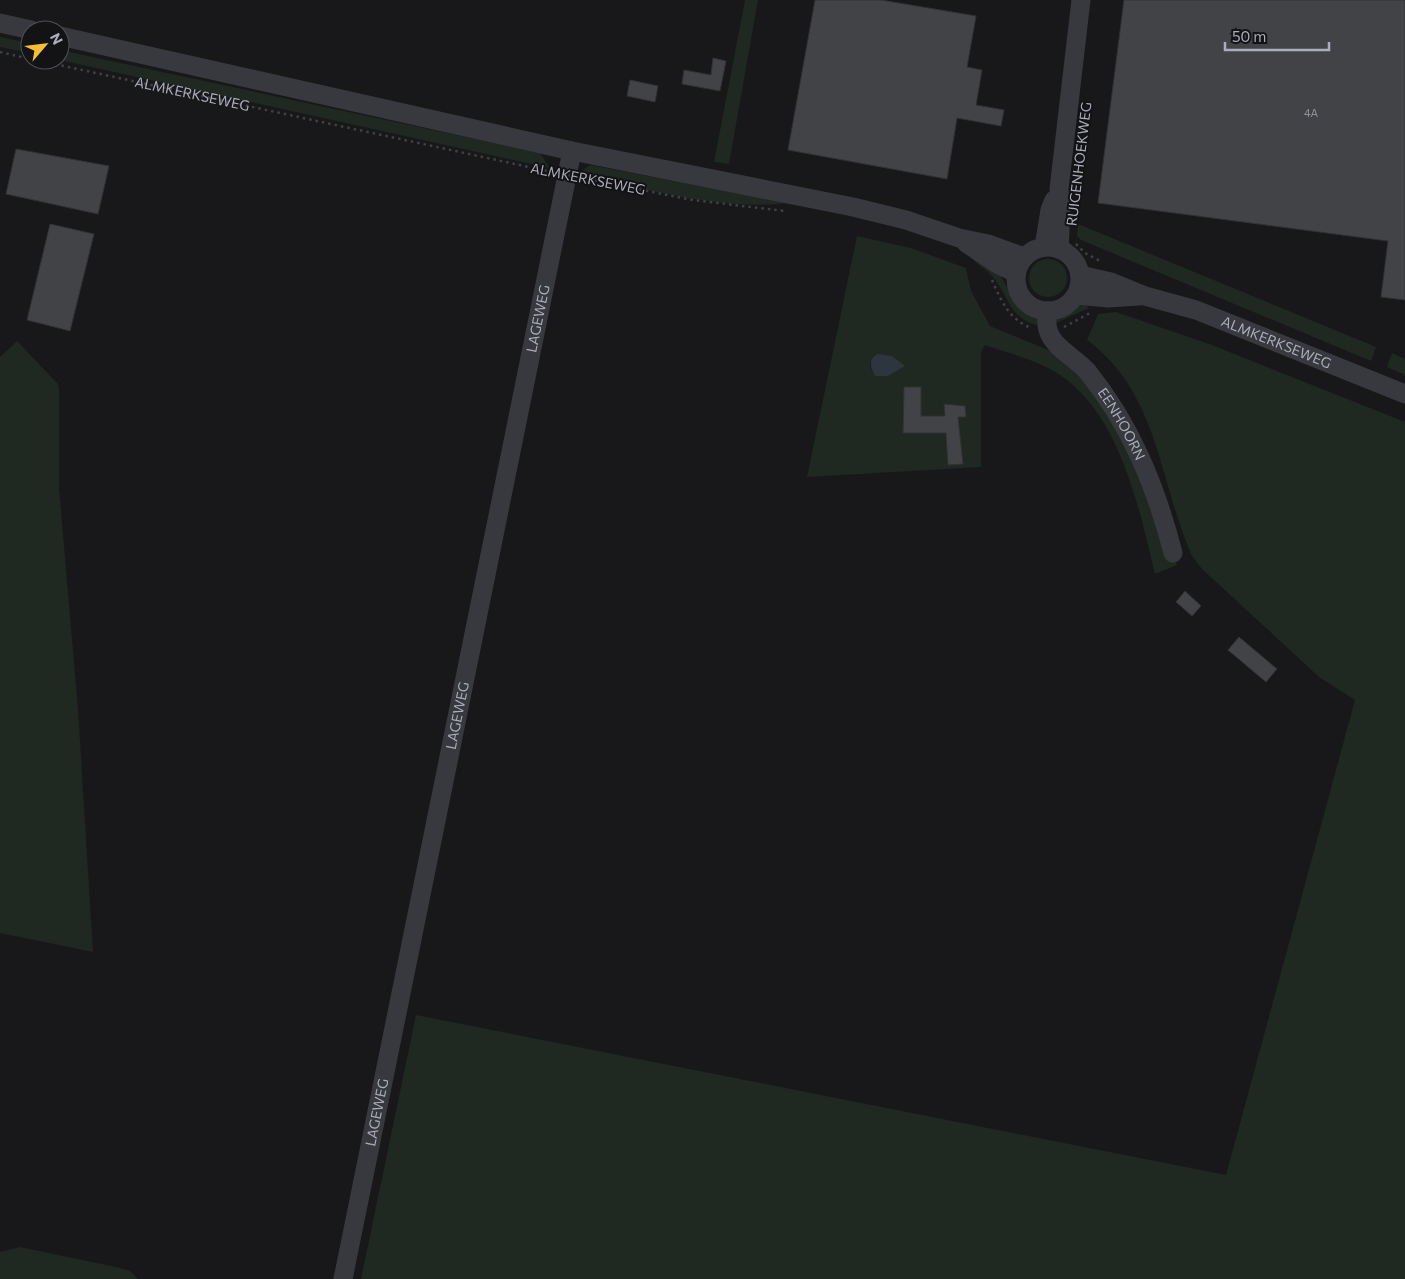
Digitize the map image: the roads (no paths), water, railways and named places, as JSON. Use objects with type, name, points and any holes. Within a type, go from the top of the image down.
[{"type":"street","name":"RUIGENHOEKWEG","points":[[1059,246],[1050,210],[1059,189],[1081,0]]},
{"type":"street","points":[[0,23],[20,28]]},
{"type":"street","name":"ALMKERKSEWEG","points":[[70,38],[572,151],[853,207],[906,220],[959,238],[999,265],[1020,265]]},
{"type":"street","name":"LAGEWEG","points":[[343,1279],[572,151]]},
{"type":"street","points":[[1059,246],[1076,264],[1080,275],[1076,294],[1064,307],[1047,311],[1036,309],[1027,303],[1020,294],[1016,284],[1020,265],[1037,249],[1059,246]]},
{"type":"street","name":"ALMKERKSEWEG","points":[[1080,275],[1108,296]]},
{"type":"street","name":"ALMKERKSEWEG","points":[[1076,294],[1144,296],[1196,310],[1405,394]]},
{"type":"street","name":"EENHOORN","points":[[1047,311],[1048,330],[1057,345],[1082,366],[1120,416],[1160,503],[1174,553]]}]
